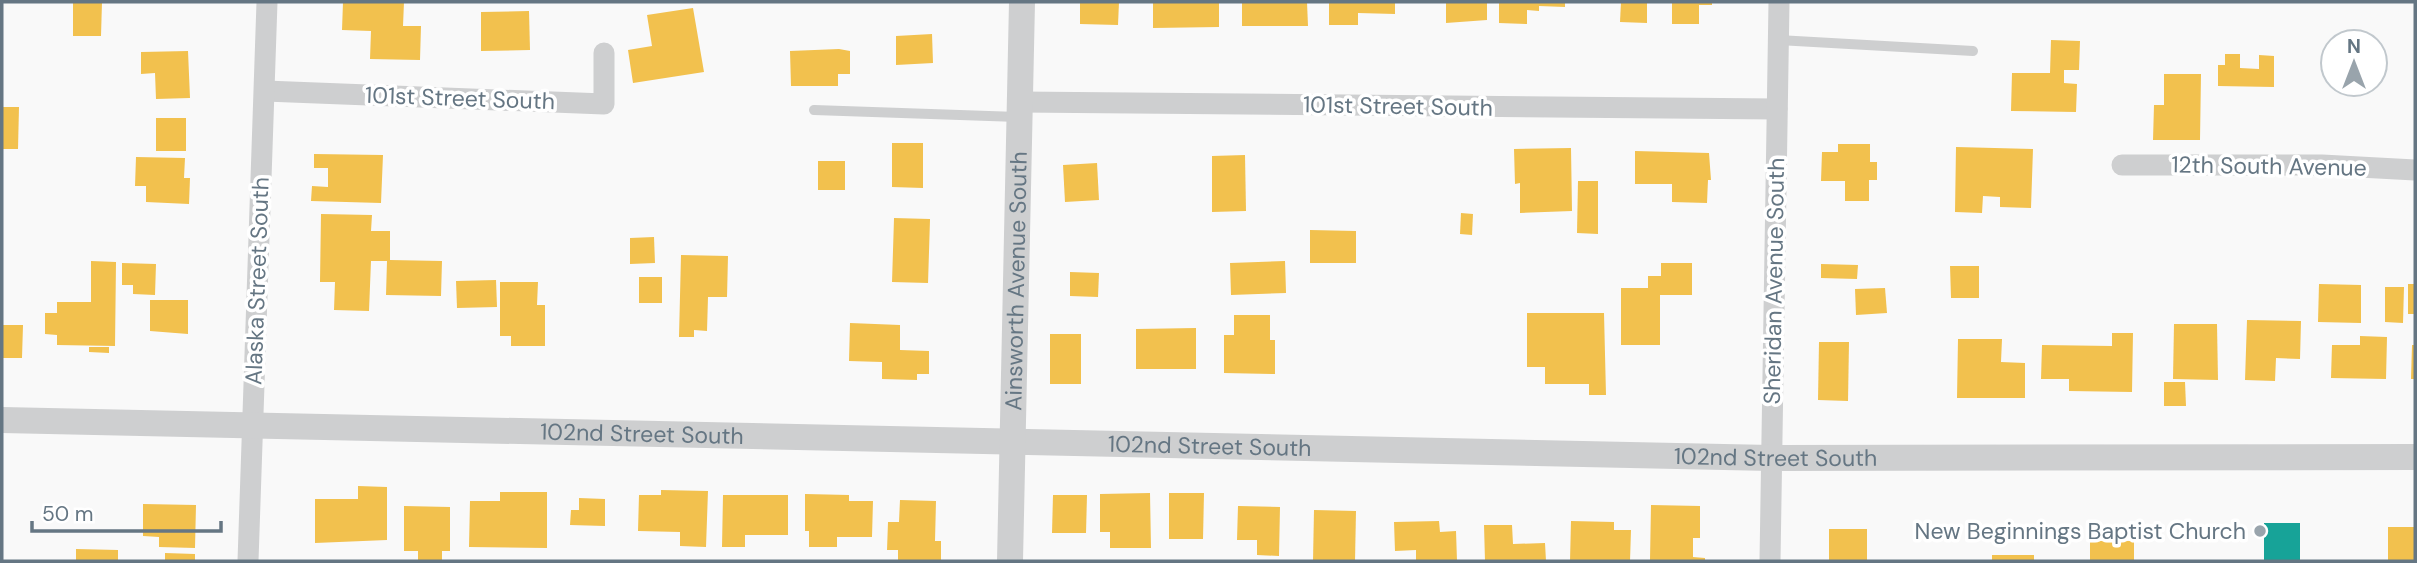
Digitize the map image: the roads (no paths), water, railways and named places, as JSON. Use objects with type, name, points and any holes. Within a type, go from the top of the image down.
[{"type":"street","name":"Alaska Street South","points":[[247,561],[267,2]]},
{"type":"street","name":"Ainsworth Avenue South","points":[[1010,561],[1022,2]]},
{"type":"street","name":"Sheridan Avenue South","points":[[1770,561],[1779,2]]},
{"type":"street","name":"101st Street South","points":[[265,91],[604,104],[604,53]]},
{"type":"street","name":"101st Street South","points":[[1020,110],[1777,109]]},
{"type":"street","name":"12th South Avenue","points":[[2122,165],[2322,165],[2415,170]]},
{"type":"street","name":"102nd Street South","points":[[2,420],[1771,458],[2415,457]]},
{"type":"lane","points":[[1778,40],[1973,51]]},
{"type":"lane","points":[[814,110],[1020,110]]},
{"type":"place","name":"New Beginnings Baptist Church","points":[[2260,531]]}]
